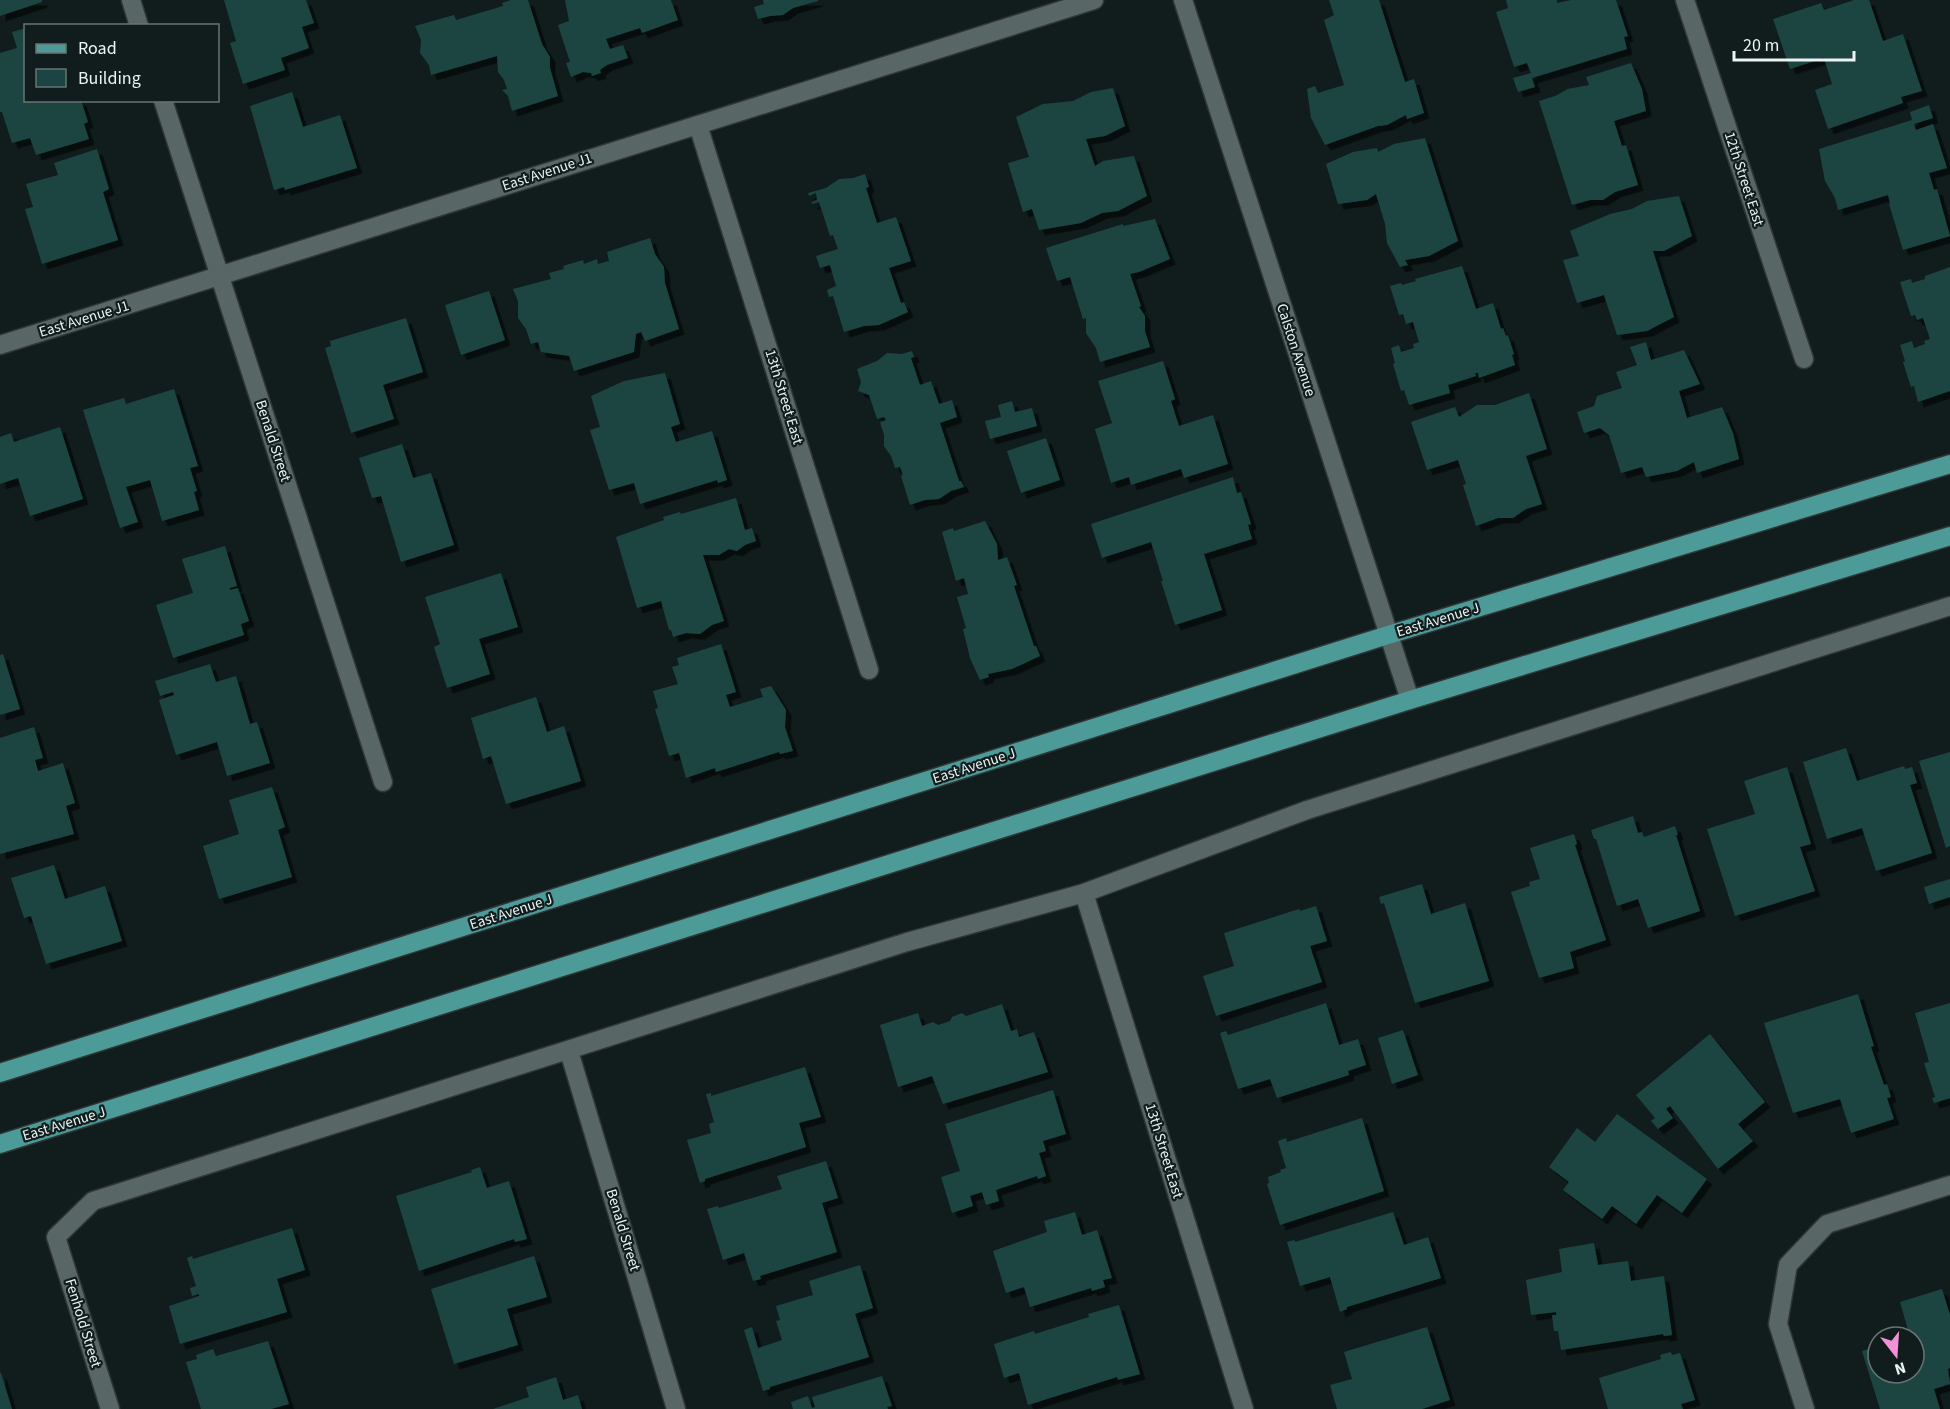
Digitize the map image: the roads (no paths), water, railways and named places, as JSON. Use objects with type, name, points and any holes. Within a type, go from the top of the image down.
[{"type":"main road","name":"East Avenue J","points":[[0,1073],[1389,635],[1950,464]]},
{"type":"main road","name":"East Avenue J","points":[[0,1144],[1410,700],[1950,536]]},
{"type":"street","points":[[131,0],[138,24]]},
{"type":"street","name":"East Avenue J1","points":[[0,345],[1094,0]]},
{"type":"street","name":"Calston Avenue","points":[[1183,0],[1410,700]]},
{"type":"street","name":"12th Street East","points":[[1685,0],[1804,359]]},
{"type":"street","name":"Benald Street","points":[[164,102],[383,782]]},
{"type":"street","name":"13th Street East","points":[[698,125],[869,670]]},
{"type":"street","points":[[569,1051],[907,942],[1084,893],[1307,810],[1950,606]]},
{"type":"street","name":"13th Street East","points":[[1084,893],[1244,1409]]},
{"type":"street","name":"Benald Street","points":[[569,1051],[676,1409]]},
{"type":"street","name":"Fenhold Street","points":[[110,1409],[56,1237],[93,1201],[569,1051]]},
{"type":"street","points":[[1805,1409],[1778,1324],[1788,1265],[1827,1224],[1950,1185]]}]
